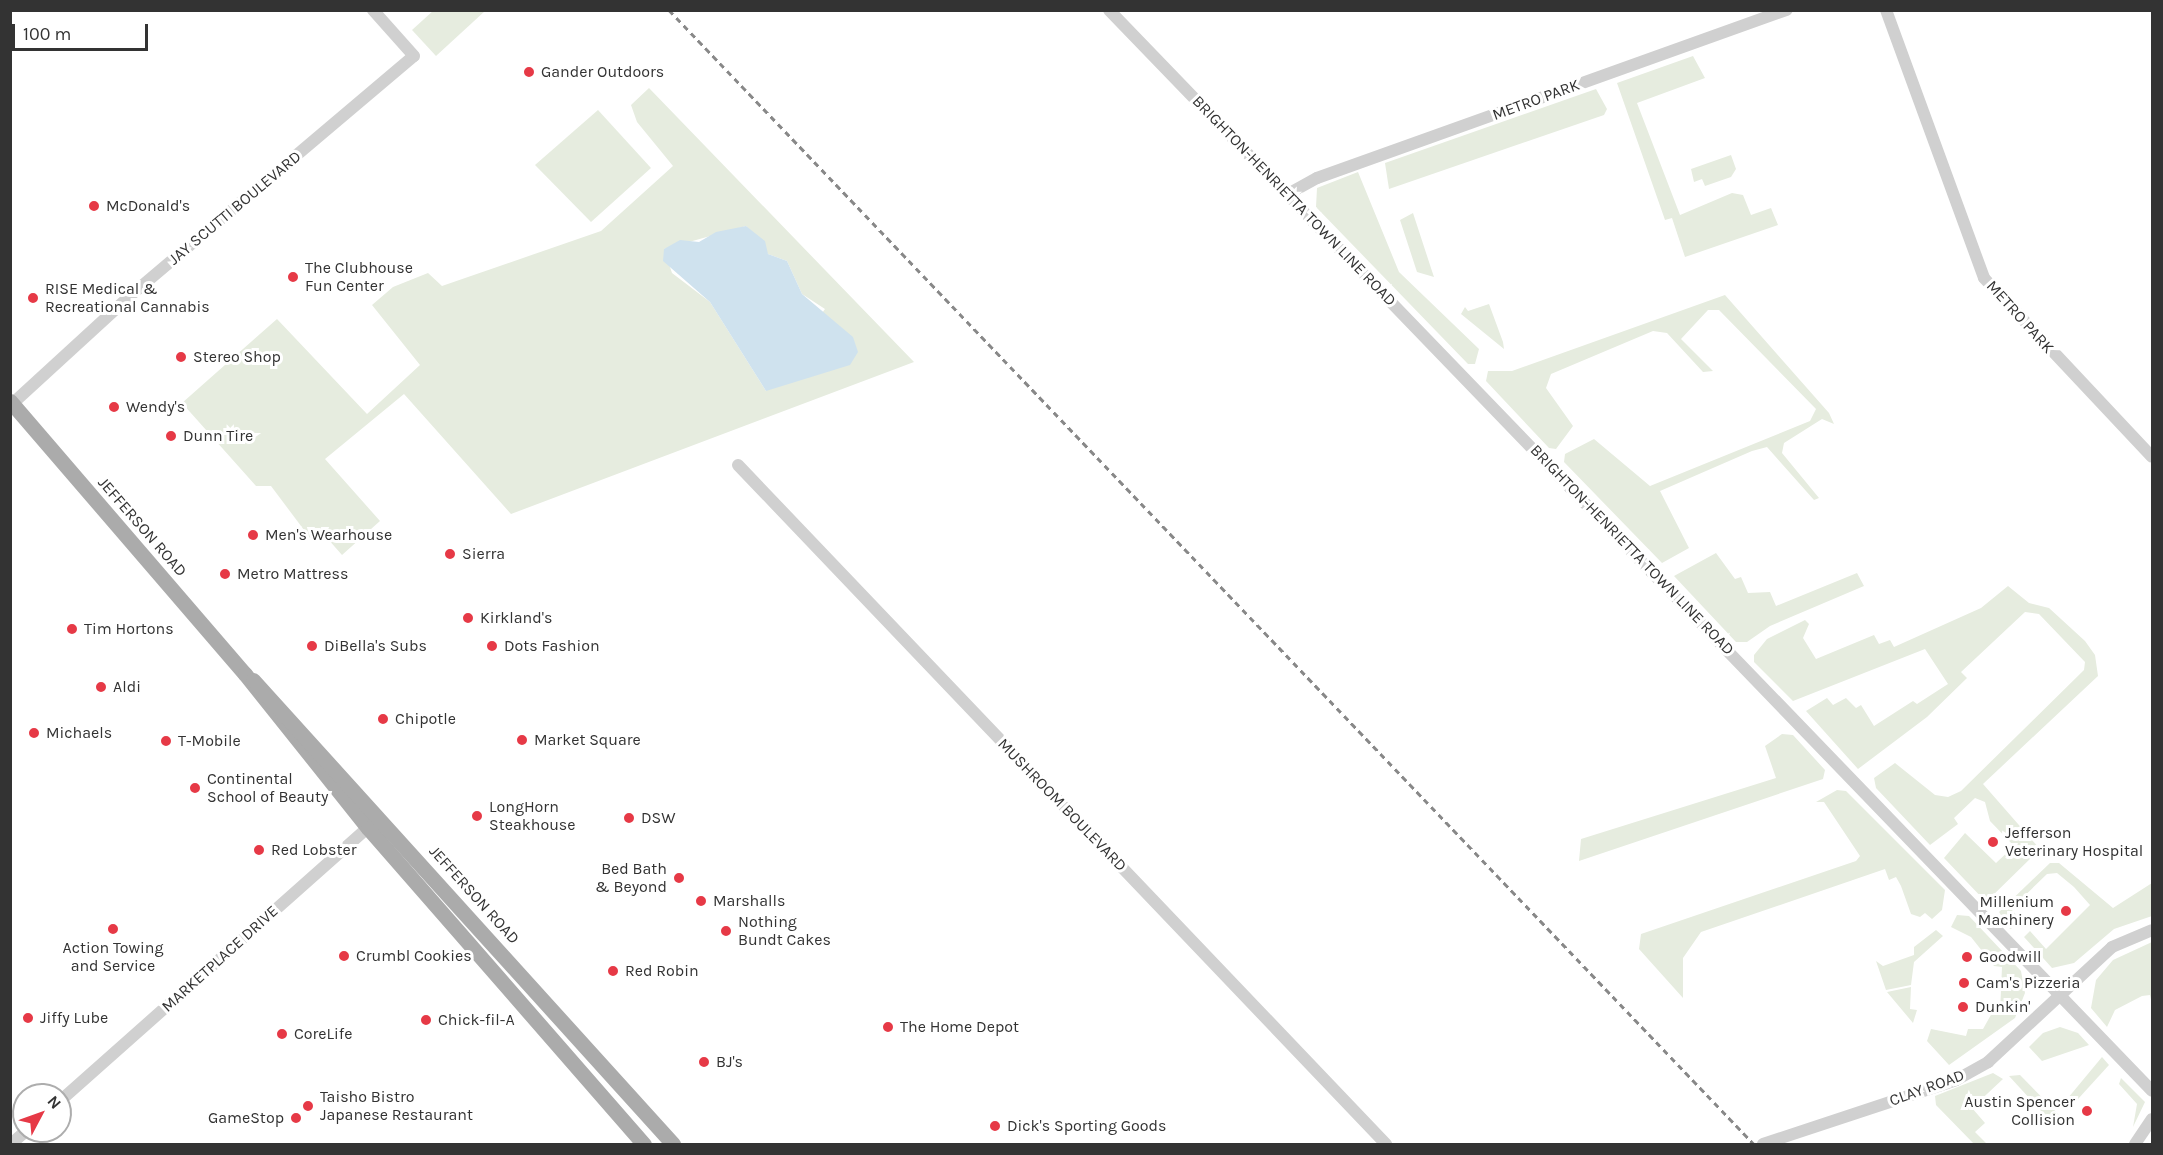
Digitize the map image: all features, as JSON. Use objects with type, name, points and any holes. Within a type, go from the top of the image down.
[{"type":"main road","name":"JEFFERSON ROAD","points":[[11,403],[245,674],[368,828],[644,1144]]},
{"type":"main road","name":"JEFFERSON ROAD","points":[[245,674],[264,688],[673,1144]]},
{"type":"street","name":"JAY SCUTTI BOULEVARD","points":[[11,403],[131,295],[414,56],[373,10]]},
{"type":"street","name":"BRIGHTON-HENRIETTA TOWN LINE ROAD","points":[[1109,10],[2152,1091]]},
{"type":"street","name":"METRO PARK","points":[[1288,194],[1317,178],[1787,10]]},
{"type":"street","name":"METRO PARK","points":[[1886,10],[1984,278],[2152,457]]},
{"type":"street","name":"MUSHROOM BOULEVARD","points":[[738,465],[1386,1144]]},
{"type":"street","name":"MARKETPLACE DRIVE","points":[[72,1090],[380,817]]},
{"type":"street","name":"CLAY ROAD","points":[[1763,1144],[1956,1080],[2018,1040],[2112,947],[2152,930]]},
{"type":"street","points":[[2135,1144],[2152,1119]]},
{"type":"shaded area","points":[[434,10],[485,11],[436,56],[412,30]]},
{"type":"shaded area","points":[[1693,56],[1705,78],[1637,103],[1680,215],[1732,193],[1743,195],[1751,215],[1771,208],[1778,225],[1685,257],[1672,218],[1665,220],[1617,83]]},
{"type":"shaded area","points":[[649,88],[914,362],[511,514],[404,394],[325,459],[380,521],[342,555],[320,530],[310,538],[271,486],[256,486],[182,403],[277,319],[367,414],[420,365],[372,305],[393,287],[428,273],[442,286],[601,231],[673,166],[637,122],[631,105]],"holes":[[[746,226],[768,254],[787,261],[802,294],[825,309],[766,391],[710,302],[672,273],[664,249]]]},
{"type":"shaded area","points":[[1596,89],[1607,109],[1604,115],[1389,189],[1385,163]]},
{"type":"shaded area","points":[[598,110],[651,168],[591,222],[535,165]]},
{"type":"shaded area","points":[[1731,155],[1736,169],[1731,177],[1705,186],[1702,179],[1694,182],[1691,169]]},
{"type":"shaded area","points":[[1358,172],[1399,272],[1479,349],[1475,364],[1468,364],[1316,207],[1317,188]]},
{"type":"shaded area","points":[[1413,213],[1434,277],[1417,272],[1400,220]]},
{"type":"shaded area","points":[[1725,295],[1829,413],[1834,424],[1822,419],[1784,443],[1782,453],[1819,498],[1814,500],[1767,447],[1752,451],[1660,491],[1689,548],[1662,563],[1564,462],[1565,454],[1594,439],[1650,486],[1810,421],[1816,409],[1719,310],[1708,310],[1681,339],[1713,371],[1703,372],[1667,333],[1653,331],[1551,374],[1546,388],[1573,426],[1556,449],[1549,448],[1486,381],[1488,371],[1512,371]]},
{"type":"shaded area","points":[[1489,304],[1504,349],[1461,314],[1465,307],[1468,311]]},
{"type":"shaded area","points":[[1716,553],[1735,579],[1741,577],[1748,593],[1770,592],[1776,606],[1857,573],[1864,586],[1770,626],[1747,642],[1736,642],[1674,576]]},
{"type":"shaded area","points":[[2008,586],[2029,603],[2049,608],[2085,641],[2095,655],[2098,676],[1983,784],[2040,849],[1986,902],[1944,858],[1965,833],[1996,863],[2014,846],[1990,821],[1985,802],[1975,798],[1954,818],[1958,824],[1930,845],[1876,788],[1874,778],[1895,763],[1935,795],[1948,797],[1961,791],[2084,670],[2085,662],[2039,614],[2025,612],[1961,672],[1967,678],[1927,717],[1858,769],[1806,711],[1827,698],[1833,705],[1846,698],[1856,708],[1861,705],[1874,726],[1913,701],[1917,704],[1948,684],[1925,649],[1793,701],[1754,662],[1754,655],[1767,639],[1805,620],[1809,624],[1803,638],[1816,659],[1874,635],[1879,644],[1890,640],[1894,647],[1981,608]]},
{"type":"shaded area","points":[[1782,734],[1793,735],[1825,770],[1823,779],[1579,861],[1581,839],[1776,778],[1765,746]]},
{"type":"shaded area","points":[[1837,790],[1846,791],[1945,890],[1942,910],[1932,919],[1925,913],[1920,917],[1911,914],[1896,877],[1889,880],[1885,869],[1701,932],[1683,958],[1683,998],[1639,949],[1641,934],[1856,861],[1860,856],[1824,802],[1816,802]]},
{"type":"shaded area","points":[[2050,863],[2059,863],[2113,908],[2152,883],[2152,916],[2114,929],[2074,963],[2052,968],[2024,937],[2030,931],[2046,949],[2090,905],[2074,887],[2057,873],[2047,874],[2011,909],[2020,919],[2017,926],[2010,929],[1999,912]]},
{"type":"shaded area","points":[[1957,915],[1969,916],[2021,971],[2025,993],[2015,1018],[1949,1065],[1927,1041],[1931,1029],[1966,1036],[1968,1029],[1983,1029],[1992,1013],[2000,1013],[2002,967],[1994,966],[1971,937],[1951,927]]},
{"type":"shaded area","points":[[1936,930],[1943,936],[1914,962],[1911,985],[1886,990],[1876,961],[1883,966],[1914,955],[1914,947]]},
{"type":"shaded area","points":[[2152,942],[2152,1004],[2150,995],[2142,996],[2115,1010],[2107,1027],[2091,1008],[2096,980],[2113,960]]},
{"type":"shaded area","points":[[1911,987],[1910,1009],[1917,1010],[1913,1023],[1887,992]]},
{"type":"shaded area","points":[[2060,1027],[2078,1033],[2089,1045],[2042,1061],[2029,1047],[2043,1033]]},
{"type":"shaded area","points":[[2102,1057],[2109,1065],[2068,1110],[2063,1104]]},
{"type":"shaded area","points":[[1993,1073],[2003,1079],[1972,1108],[1985,1123],[1975,1132],[1987,1144],[1974,1144],[1936,1105],[1935,1096]]},
{"type":"shaded area","points":[[2020,1075],[2061,1117],[2053,1124],[2009,1076]]},
{"type":"shaded area","points":[[2121,1078],[2145,1102],[2133,1127],[2137,1104],[2119,1084]]},
{"type":"water","points":[[746,226],[765,241],[768,254],[787,261],[802,294],[853,337],[858,352],[850,365],[766,391],[710,302],[663,261],[664,249],[680,240],[699,242],[716,232]]},
{"type":"railway","points":[[669,10],[1754,1144]]},
{"type":"place","name":"Gander Outdoors","points":[[529,72]]},
{"type":"place","name":"McDonald's","points":[[94,206]]},
{"type":"place","name":"The Clubhouse Fun Center","points":[[293,277]]},
{"type":"place","name":"RISE Medical & Recreational Cannabis","points":[[33,298]]},
{"type":"place","name":"Stereo Shop","points":[[181,357]]},
{"type":"place","name":"Wendy's","points":[[114,407]]},
{"type":"place","name":"Dunn Tire","points":[[171,436]]},
{"type":"place","name":"Men's Wearhouse","points":[[253,535]]},
{"type":"place","name":"Sierra","points":[[450,554]]},
{"type":"place","name":"Metro Mattress","points":[[225,574]]},
{"type":"place","name":"Kirkland's","points":[[468,618]]},
{"type":"place","name":"Tim Hortons","points":[[72,629]]},
{"type":"place","name":"DiBella's Subs","points":[[312,646]]},
{"type":"place","name":"Dots Fashion","points":[[492,646]]},
{"type":"place","name":"Aldi","points":[[101,687]]},
{"type":"place","name":"Chipotle","points":[[383,719]]},
{"type":"place","name":"Michaels","points":[[34,733]]},
{"type":"place","name":"Market Square","points":[[522,740]]},
{"type":"place","name":"T-Mobile","points":[[166,741]]},
{"type":"place","name":"Continental School of Beauty","points":[[195,788]]},
{"type":"place","name":"LongHorn Steakhouse","points":[[477,816]]},
{"type":"place","name":"DSW","points":[[629,818]]},
{"type":"place","name":"Jefferson Veterinary Hospital","points":[[1993,842]]},
{"type":"place","name":"Red Lobster","points":[[259,850]]},
{"type":"place","name":"Bed Bath & Beyond","points":[[679,878]]},
{"type":"place","name":"Marshalls","points":[[701,901]]},
{"type":"place","name":"Millenium Machinery","points":[[2066,911]]},
{"type":"place","name":"Action Towing and Service","points":[[113,929]]},
{"type":"place","name":"Nothing Bundt Cakes","points":[[726,931]]},
{"type":"place","name":"Crumbl Cookies","points":[[344,956]]},
{"type":"place","name":"Goodwill","points":[[1967,957]]},
{"type":"place","name":"Red Robin","points":[[613,971]]},
{"type":"place","name":"Cam's Pizzeria","points":[[1964,983]]},
{"type":"place","name":"Dunkin'","points":[[1963,1007]]},
{"type":"place","name":"Jiffy Lube","points":[[28,1018]]},
{"type":"place","name":"Chick-fil-A","points":[[426,1020]]},
{"type":"place","name":"The Home Depot","points":[[888,1027]]},
{"type":"place","name":"CoreLife","points":[[282,1034]]},
{"type":"place","name":"BJ's","points":[[704,1062]]},
{"type":"place","name":"Taisho Bistro Japanese Restaurant","points":[[308,1106]]},
{"type":"place","name":"Austin Spencer Collision","points":[[2087,1111]]},
{"type":"place","name":"GameStop","points":[[296,1118]]},
{"type":"place","name":"Dick's Sporting Goods","points":[[995,1126]]}]
